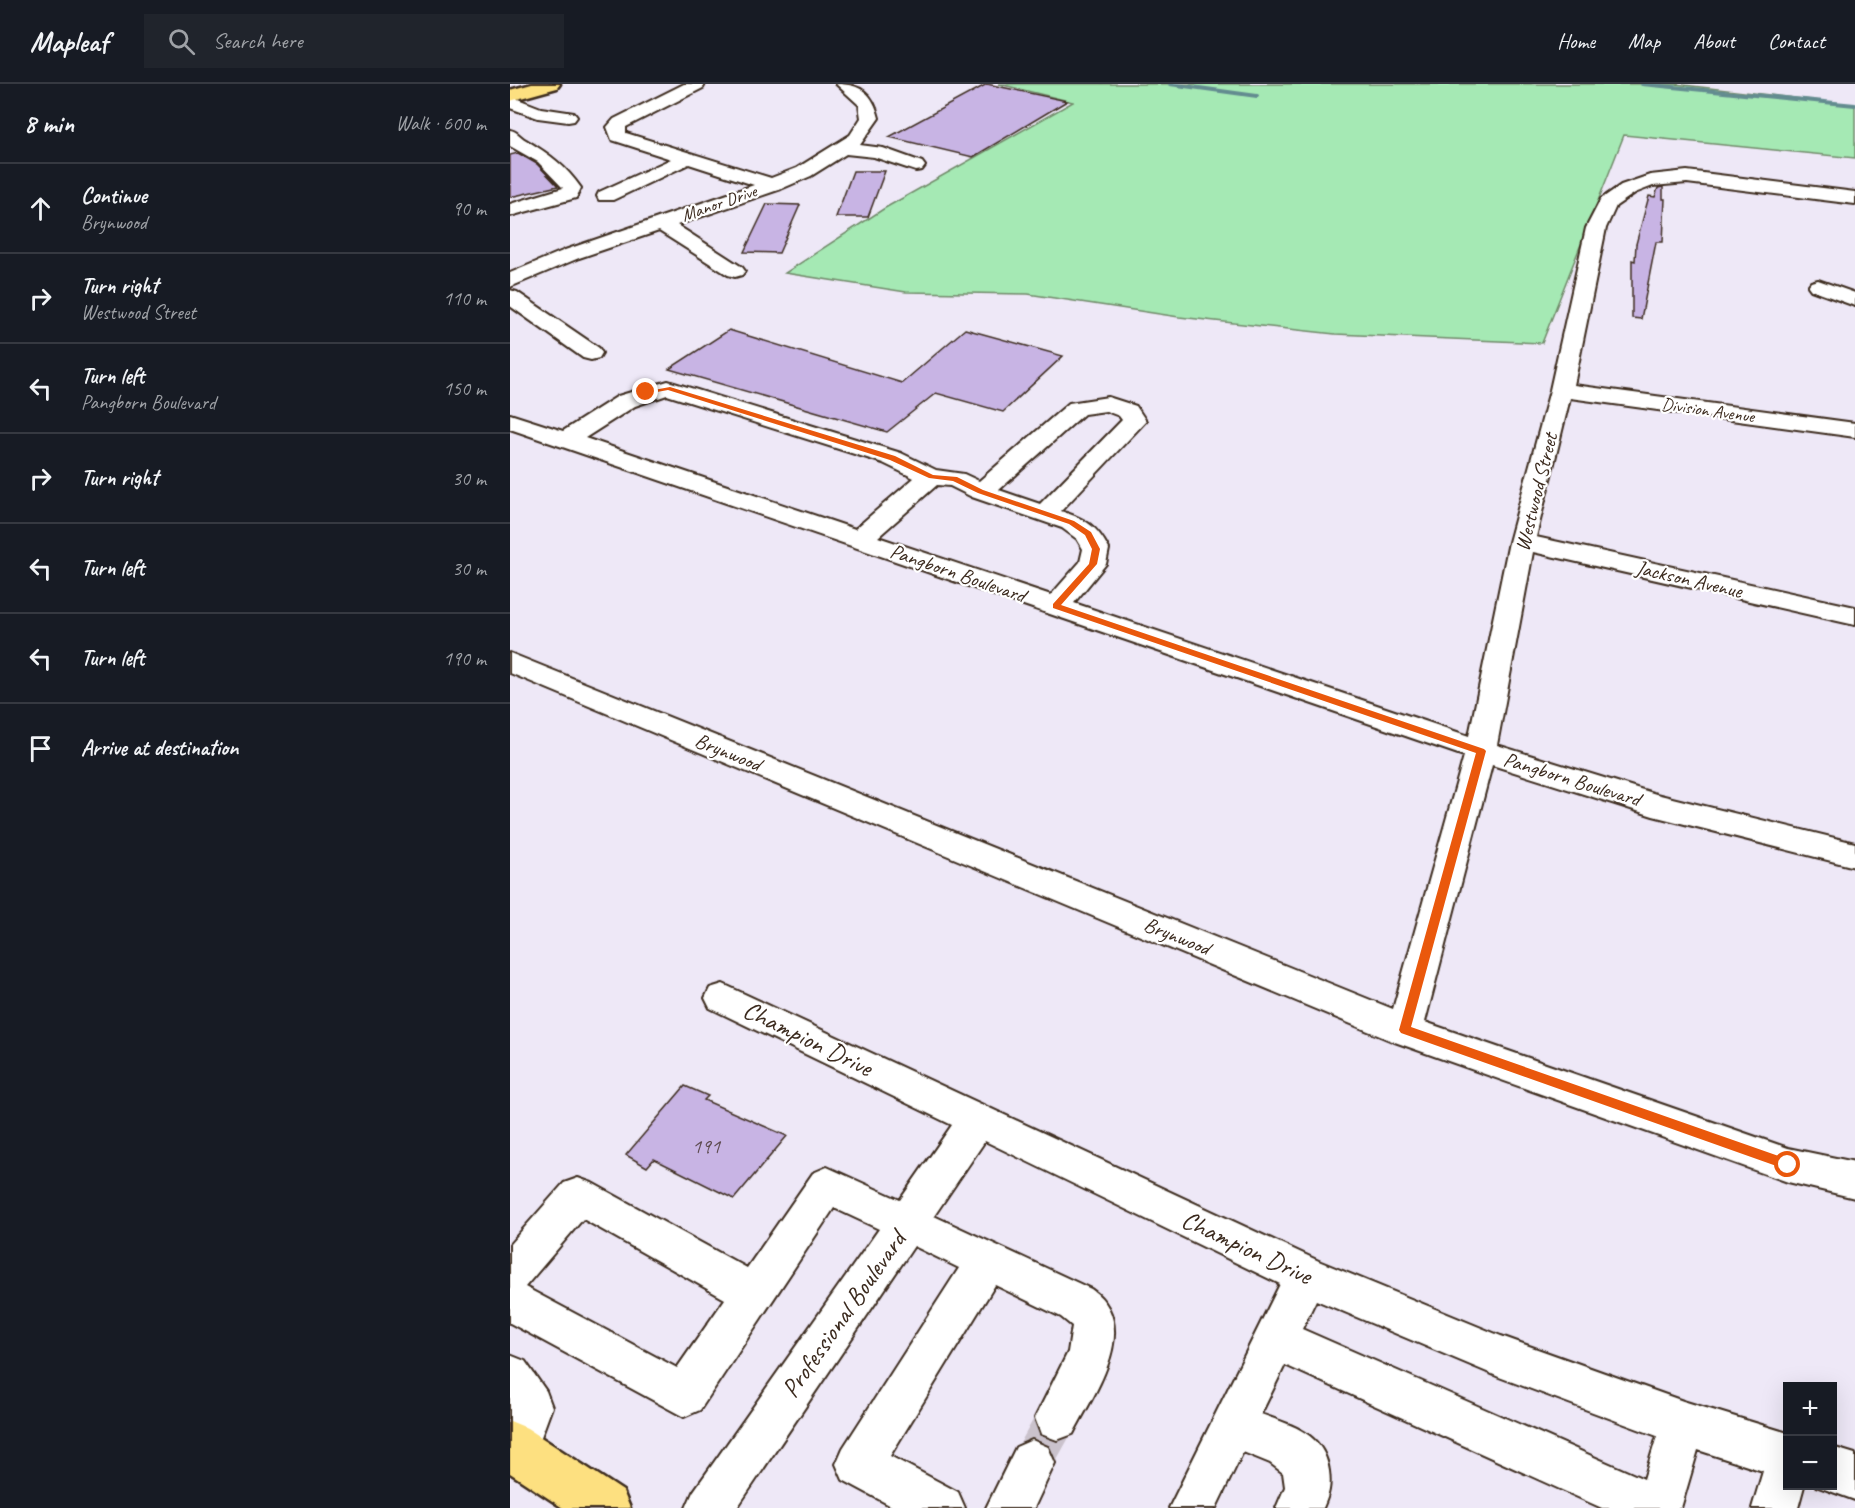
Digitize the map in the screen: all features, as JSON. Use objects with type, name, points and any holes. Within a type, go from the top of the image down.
[{"type":"main road","points":[[510,96],[551,84]]},
{"type":"main road","points":[[513,1447],[606,1508]]},
{"type":"street","points":[[697,84],[620,123],[616,128],[618,136],[774,184]]},
{"type":"street","name":"Manor Drive","points":[[510,280],[572,254],[774,184],[811,168],[845,148],[857,138],[870,118],[867,103],[844,84]]},
{"type":"street","points":[[510,101],[540,114],[568,117]]},
{"type":"street","points":[[510,210],[569,194],[572,188],[562,174],[535,151],[511,139]]},
{"type":"street","points":[[845,148],[877,152],[916,166]]},
{"type":"street","points":[[606,196],[687,158]]},
{"type":"street","name":"Westwood Street","points":[[1405,1030],[1481,751],[1522,542],[1561,390],[1596,228],[1608,202],[1628,189],[1650,181],[1687,177],[1855,198]]},
{"type":"street","points":[[661,224],[735,271]]},
{"type":"street","points":[[1818,286],[1855,300]]},
{"type":"street","points":[[510,296],[591,353]]},
{"type":"street","points":[[568,440],[626,399],[668,388],[892,458],[931,477],[955,479],[981,492],[1071,523],[1088,534],[1096,549],[1093,564],[1056,606]]},
{"type":"street","name":"Division Avenue","points":[[1561,390],[1855,430]]},
{"type":"street","points":[[981,492],[1077,408],[1093,404],[1108,404],[1128,411],[1134,421],[1044,514]]},
{"type":"street","name":"Pangborn Boulevard","points":[[510,421],[1481,751],[1653,805],[1855,855]]},
{"type":"street","points":[[860,539],[931,477]]},
{"type":"street","name":"Jackson Avenue","points":[[1522,542],[1855,616]]},
{"type":"street","name":"Brynwood","points":[[510,662],[1405,1030],[1788,1165],[1855,1180]]},
{"type":"street","name":"Champion Drive","points":[[723,998],[1306,1276],[1500,1356],[1683,1423],[1783,1454]]},
{"type":"street","name":"Professional Boulevard","points":[[709,1508],[978,1120]]},
{"type":"street","points":[[510,1301],[684,1395],[827,1185],[1076,1303],[1090,1314],[1096,1331],[1092,1349],[1057,1418]]},
{"type":"street","points":[[510,1274],[578,1196],[753,1293]]},
{"type":"street","points":[[942,1508],[859,1464],[986,1262]]},
{"type":"street","points":[[1192,1508],[1306,1276]]},
{"type":"street","points":[[1275,1339],[1656,1508],[1683,1423]]},
{"type":"street","points":[[510,1376],[530,1407],[513,1447]]},
{"type":"street","points":[[1233,1426],[1285,1446],[1305,1461],[1308,1489],[1299,1508]]},
{"type":"street","points":[[1009,1508],[1032,1464]]},
{"type":"street","points":[[1837,1471],[1855,1477]]},
{"type":"street","points":[[1775,1508],[1783,1479]]},
{"type":"green space","points":[[999,84],[1675,84],[1855,105],[1855,158],[1624,135],[1542,343],[1335,334],[1179,317],[1028,294],[906,292],[785,273],[885,208],[1073,102]]},
{"type":"building","points":[[987,84],[1067,101],[973,157],[889,137]]},
{"type":"building","points":[[518,153],[537,164],[558,186],[510,197],[510,155]]},
{"type":"building","points":[[853,171],[885,171],[868,217],[836,217]]},
{"type":"building","points":[[1663,187],[1663,199],[1665,199],[1663,242],[1656,242],[1641,319],[1632,318],[1632,260],[1635,261],[1636,244],[1649,196],[1655,197],[1658,188]]},
{"type":"building","points":[[767,204],[800,205],[779,253],[744,252]]},
{"type":"building","points":[[965,329],[1063,356],[1003,412],[936,393],[887,432],[669,369],[729,330],[902,383]]},
{"type":"building","points":[[685,1086],[708,1096],[704,1100],[787,1136],[734,1199],[654,1159],[647,1167],[626,1155]]},
{"type":"waterway","points":[[1170,84],[1257,96]]},
{"type":"waterway","points":[[1642,84],[1855,105]]},
{"type":"tunnel","points":[[1032,1463],[1057,1418]]},
{"type":"route","points":[[646,392],[668,388],[892,458],[931,477],[955,479],[981,492],[1071,523],[1088,534],[1096,549],[1093,564],[1056,606],[1481,751],[1405,1030],[1788,1165]]}]
